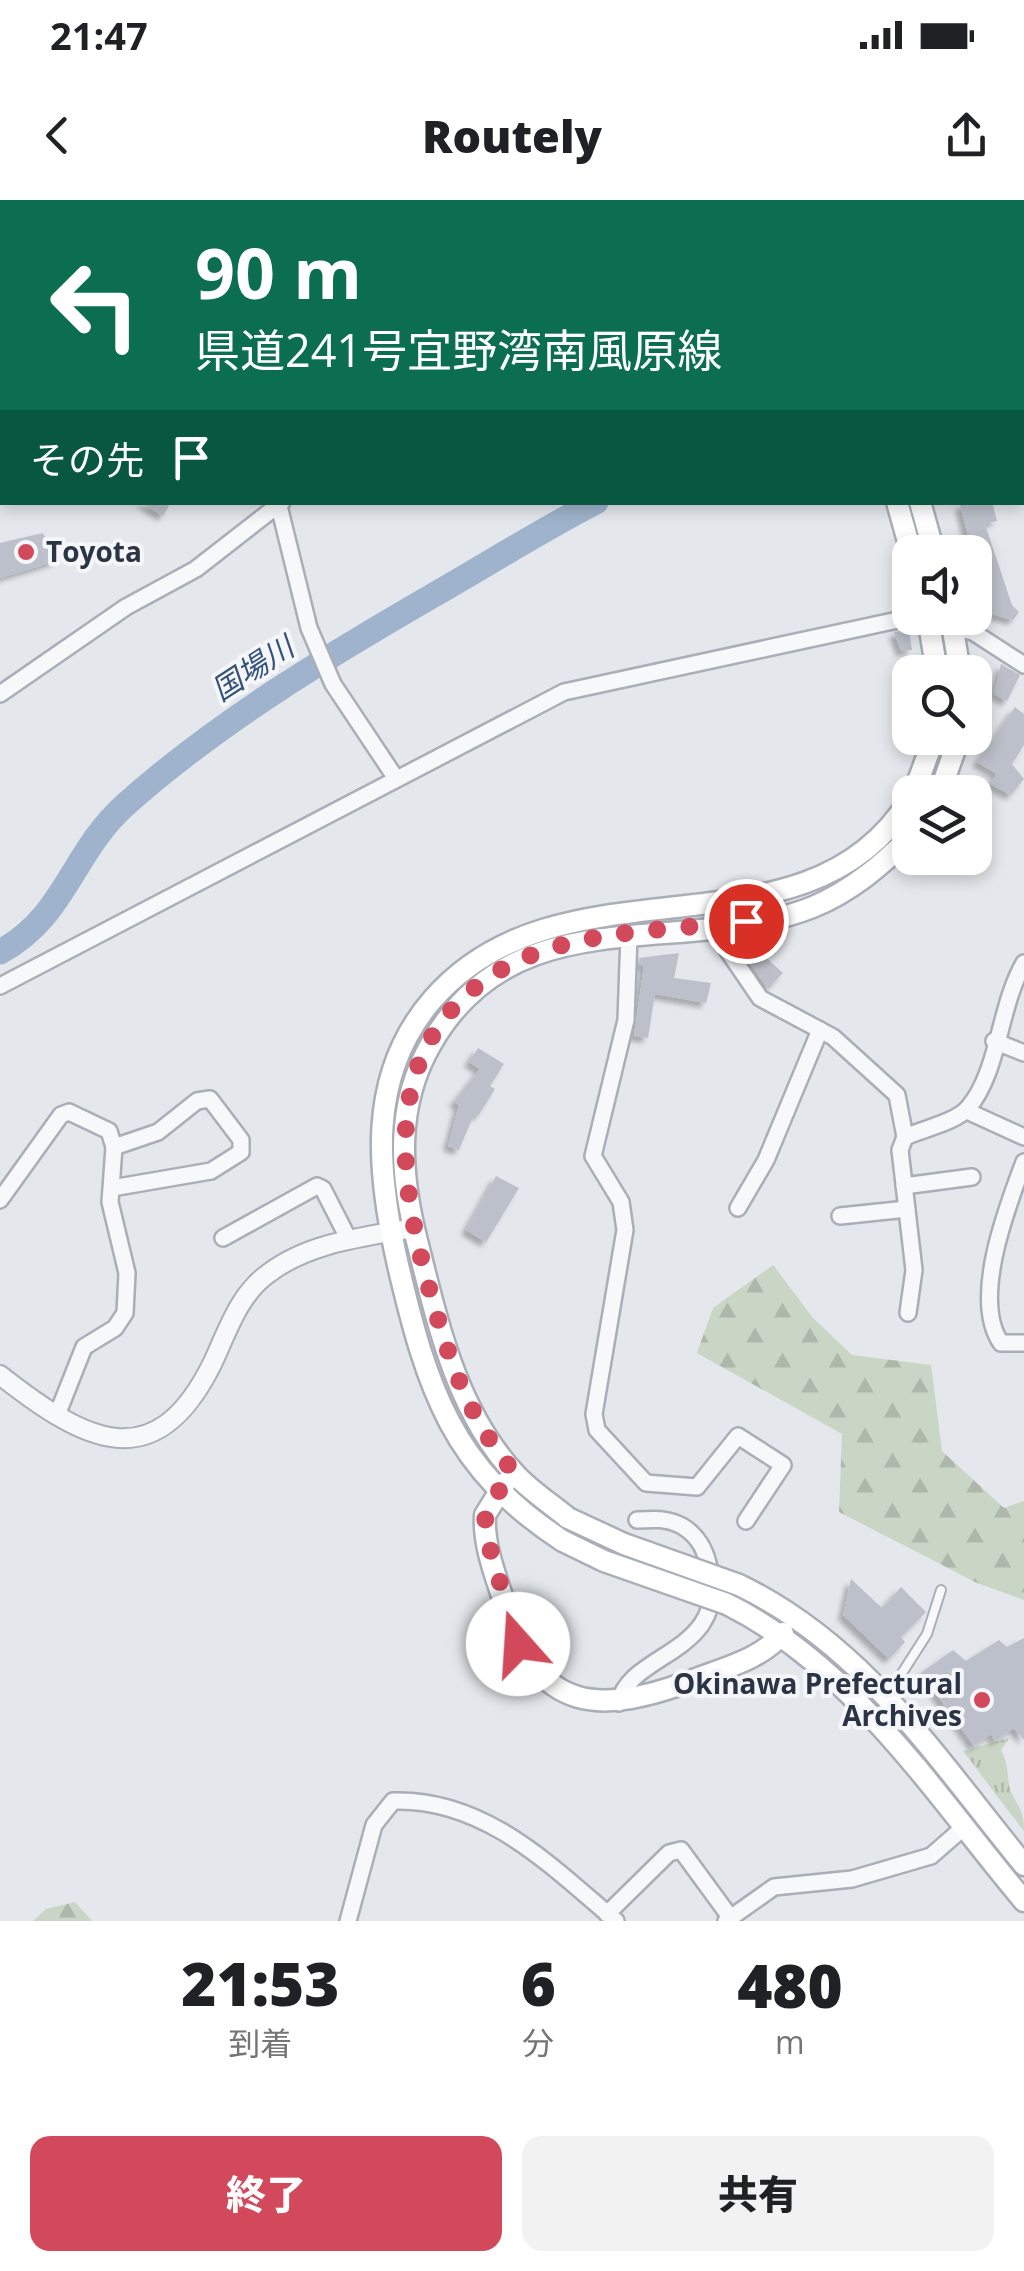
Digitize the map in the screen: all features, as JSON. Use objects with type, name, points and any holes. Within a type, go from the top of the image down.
[{"type":"main road","points":[[899,505],[907,535]]},
{"type":"main road","points":[[921,505],[929,535]]},
{"type":"main road","points":[[892,817],[857,854],[815,880],[766,896],[568,920],[492,949],[454,976],[408,1032],[384,1104],[380,1147],[391,1232],[437,1398],[458,1441],[498,1493],[563,1541],[604,1561],[727,1604],[783,1633],[856,1698],[1024,1901]]},
{"type":"main road","points":[[892,856],[882,866],[811,908],[535,953],[499,971],[442,1024],[420,1063],[403,1129],[414,1228],[466,1404],[513,1471],[568,1518],[624,1544],[739,1585],[822,1633],[886,1698],[1024,1865]]},
{"type":"main road","points":[[513,1471],[487,1508],[484,1528],[510,1623],[527,1659],[567,1695],[619,1703],[727,1667],[770,1647],[783,1633]]},
{"type":"street","points":[[0,694],[126,607],[196,569],[277,505]]},
{"type":"street","points":[[280,505],[309,628],[333,684],[395,777]]},
{"type":"street","points":[[0,986],[564,692],[892,621]]},
{"type":"street","points":[[978,635],[1023,660]]},
{"type":"street","points":[[720,924],[728,951],[760,998],[820,1030],[897,1095],[906,1137],[900,1150],[914,1270],[908,1313]]},
{"type":"street","points":[[629,935],[626,1020],[593,1156],[621,1202],[625,1230],[594,1414],[597,1430],[646,1483],[697,1487],[738,1436],[783,1465],[746,1521]]},
{"type":"street","points":[[906,1137],[966,1111],[984,1082],[994,1041],[1024,963]]},
{"type":"street","points":[[738,1208],[766,1160],[820,1030]]},
{"type":"street","points":[[994,1041],[1024,1053]]},
{"type":"street","points":[[112,1188],[211,1170],[241,1152],[240,1140],[210,1099],[197,1101],[158,1132],[114,1147]]},
{"type":"street","points":[[966,1111],[1024,1137]]},
{"type":"street","points":[[0,1200],[61,1115],[69,1112],[102,1125],[114,1147],[110,1202],[127,1273],[124,1313],[116,1328],[84,1347],[57,1414]]},
{"type":"street","points":[[1024,1162],[994,1242],[992,1330],[1001,1342],[1024,1343]]},
{"type":"street","points":[[904,1186],[972,1177]]},
{"type":"street","points":[[223,1238],[317,1186],[323,1189],[348,1240]]},
{"type":"street","points":[[840,1216],[907,1209]]},
{"type":"street","points":[[0,1375],[86,1430],[124,1439],[165,1427],[188,1409],[252,1288],[293,1259],[348,1240],[414,1228]]},
{"type":"street","points":[[619,1703],[630,1681],[696,1632],[710,1594],[711,1571],[694,1533],[660,1518],[637,1520]]},
{"type":"street","points":[[348,1921],[374,1825],[393,1802],[420,1800],[483,1820],[529,1847],[612,1917],[668,1853],[681,1850],[728,1919],[774,1886],[852,1879],[931,1856],[963,1828]]},
{"type":"lane","points":[[886,1698],[927,1634],[941,1590]]},
{"type":"green space","points":[[773,1265],[813,1318],[852,1355],[931,1365],[942,1451],[1004,1508],[1024,1501],[1024,1600],[977,1583],[839,1512],[842,1434],[697,1353],[713,1308]]},
{"type":"green space","points":[[1009,1738],[1001,1751],[1024,1831],[963,1751]]},
{"type":"green space","points":[[75,1902],[92,1921],[33,1921],[46,1909]]},
{"type":"building","points":[[146,505],[169,505],[163,516]]},
{"type":"building","points":[[960,505],[993,505],[997,521],[985,524],[989,535],[968,535]]},
{"type":"building","name":"Toyota","points":[[43,533],[56,561],[0,578],[0,543]]},
{"type":"building","points":[[992,545],[1012,605],[1019,612],[1013,620],[992,614]]},
{"type":"building","points":[[895,635],[910,635],[912,650],[901,651]]},
{"type":"building","points":[[1001,664],[1020,675],[1007,701],[994,694]]},
{"type":"building","points":[[1015,707],[1024,714],[1024,745],[1012,764],[1024,779],[1011,795],[992,785],[997,774],[977,762],[982,755],[992,755],[992,740]]},
{"type":"building","points":[[679,953],[674,978],[711,983],[706,1003],[655,994],[648,1038],[634,1036],[644,966],[639,966],[639,958]]},
{"type":"building","points":[[761,953],[783,973],[768,989],[750,963]]},
{"type":"building","points":[[478,1048],[504,1064],[490,1086],[495,1089],[478,1116],[474,1114],[459,1150],[448,1146],[459,1105],[454,1102],[480,1069],[469,1062]]},
{"type":"building","points":[[496,1176],[519,1188],[486,1242],[466,1230]]},
{"type":"building","points":[[851,1579],[882,1608],[901,1587],[926,1612],[901,1637],[905,1642],[889,1659],[843,1615]]},
{"type":"building","name":"Okinawa Prefectural Archives","points":[[1024,1638],[1024,1740],[1014,1728],[995,1741],[991,1734],[974,1746],[921,1673],[953,1650],[966,1661],[999,1640],[1007,1647]]},
{"type":"waterway","name":"国場川","points":[[0,952],[40,921],[92,844],[125,805],[197,746],[352,643],[591,505]]},
{"type":"place","name":"Toyota","points":[[26,552]]},
{"type":"place","name":"Okinawa Prefectural Archives","points":[[982,1700]]},
{"type":"route","points":[[518,1644],[484,1528],[487,1508],[513,1471],[490,1444],[466,1404],[432,1300],[406,1189],[403,1129],[408,1099],[420,1063],[442,1024],[499,971],[535,953],[576,943],[746,921]]}]
